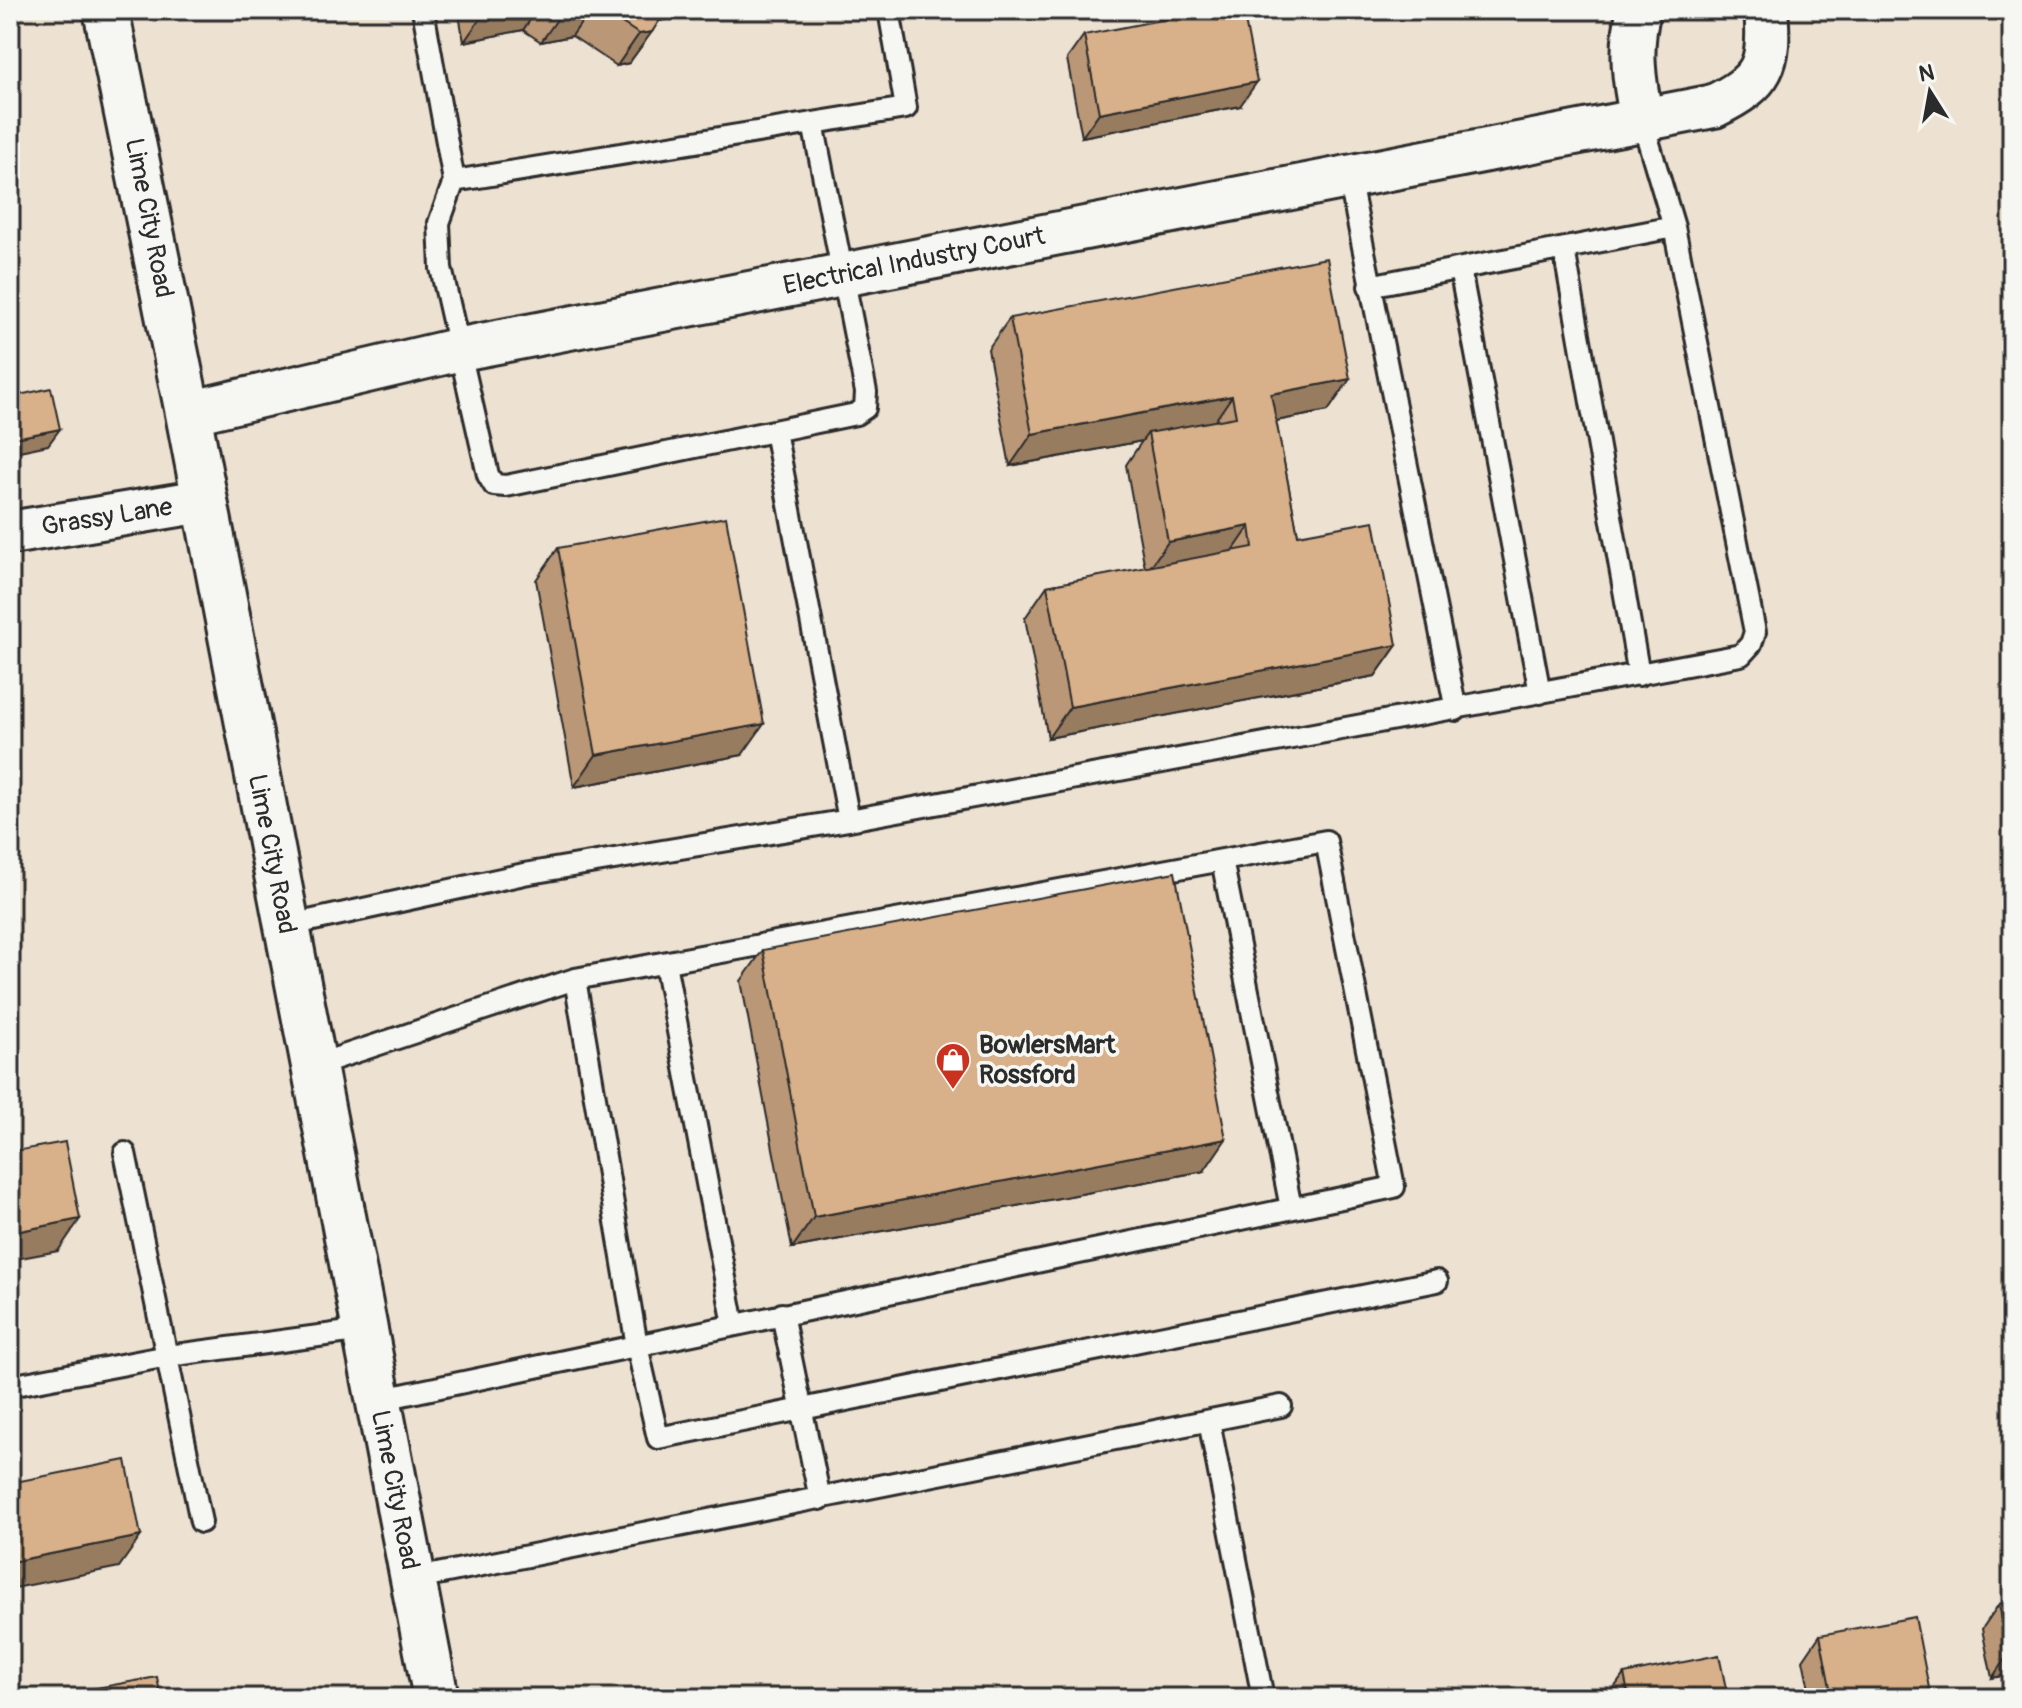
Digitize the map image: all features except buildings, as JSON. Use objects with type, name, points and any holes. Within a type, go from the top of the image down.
[{"type":"street","name":"Lime City Road","points":[[106,10],[188,413],[436,1698]]},
{"type":"street","points":[[1639,10],[1633,32],[1633,56],[1642,120]]},
{"type":"street","name":"Electrical Industry Court","points":[[188,413],[461,349],[1714,106],[1744,92],[1761,71],[1769,42],[1766,10]]},
{"type":"street","name":"Grassy Lane","points":[[10,533],[203,501]]},
{"type":"lane","points":[[423,10],[454,181],[439,223],[441,268],[488,475],[494,485],[506,486],[775,431],[856,414],[865,408],[866,392],[813,123]]},
{"type":"lane","points":[[454,181],[906,108],[889,10]]},
{"type":"lane","points":[[286,926],[524,874],[849,820],[1741,655],[1751,644],[1755,632],[1674,227],[1642,120]]},
{"type":"lane","points":[[1349,177],[1456,710]]},
{"type":"lane","points":[[1369,286],[1674,227]]},
{"type":"lane","points":[[1564,249],[1639,675]]},
{"type":"lane","points":[[1460,269],[1540,693]]},
{"type":"lane","points":[[775,431],[849,820]]},
{"type":"lane","points":[[313,1066],[575,979],[1326,841],[1394,1187],[378,1400]]},
{"type":"lane","points":[[1222,860],[1291,1208]]},
{"type":"lane","points":[[665,963],[734,1325]]},
{"type":"lane","points":[[575,979],[637,1346],[658,1438],[1437,1281]]},
{"type":"lane","points":[[125,1153],[201,1522]]},
{"type":"lane","points":[[782,1314],[820,1499]]},
{"type":"lane","points":[[10,1386],[168,1356],[364,1330]]},
{"type":"lane","points":[[412,1579],[1281,1406]]},
{"type":"lane","points":[[1209,1421],[1263,1698]]},
{"type":"place","name":"BowlersMart Rossford","points":[[953,1091]]}]
